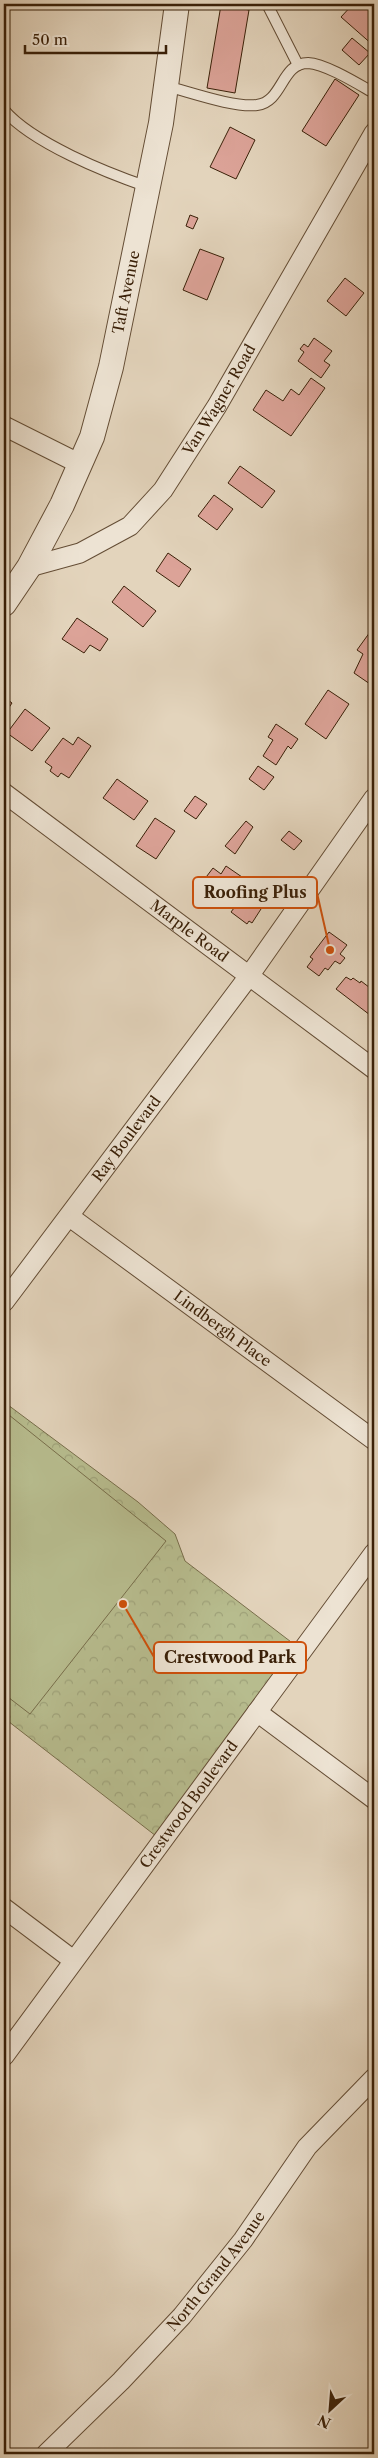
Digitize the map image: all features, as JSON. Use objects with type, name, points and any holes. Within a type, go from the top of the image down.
[{"type":"street","name":"Taft Avenue","points":[[29,567],[62,505],[92,437],[111,367],[148,187],[178,4]]},
{"type":"street","name":"Van Wagner Road","points":[[29,567],[80,553],[130,526],[163,490],[217,406],[374,133]]},
{"type":"street","points":[[4,426],[80,464]]},
{"type":"street","points":[[4,604],[29,567]]},
{"type":"street","name":"Marple Road","points":[[4,793],[374,1069]]},
{"type":"street","name":"Ray Boulevard","points":[[4,1302],[70,1217],[249,976],[374,798]]},
{"type":"street","name":"Lindbergh Place","points":[[70,1217],[374,1440]]},
{"type":"street","name":"Crestwood Boulevard","points":[[4,2056],[374,1553]]},
{"type":"street","points":[[256,1712],[374,1799]]},
{"type":"street","points":[[4,1908],[73,1960]]},
{"type":"street","name":"North Grand Avenue","points":[[46,2454],[121,2381],[182,2316],[243,2240],[307,2148],[374,2078]]},
{"type":"lane","points":[[267,4],[298,65]]},
{"type":"lane","points":[[166,86],[240,104],[258,105],[273,97],[287,75],[298,65],[309,63],[374,93]]},
{"type":"lane","points":[[4,110],[24,128],[106,173],[148,187]]},
{"type":"green space","points":[[4,1402],[138,1502],[175,1534],[185,1561],[299,1648],[156,1836],[4,1718]]},
{"type":"green space","points":[[4,1411],[166,1541],[30,1714],[4,1694]]},
{"type":"building","points":[[353,4],[364,4],[368,7],[370,4],[374,5],[374,46],[341,17]]},
{"type":"building","points":[[221,5],[249,10],[235,93],[207,88]]},
{"type":"building","points":[[352,38],[370,53],[359,65],[342,50]]},
{"type":"building","points":[[335,79],[359,95],[326,146],[302,131]]},
{"type":"building","points":[[230,127],[255,140],[236,179],[210,167]]},
{"type":"building","points":[[190,215],[198,218],[193,229],[186,226]]},
{"type":"building","points":[[200,249],[224,258],[207,300],[183,290]]},
{"type":"building","points":[[345,278],[364,293],[346,316],[327,301]]},
{"type":"building","points":[[314,338],[332,351],[324,361],[330,365],[321,378],[298,361],[304,352],[300,349],[304,344],[308,347]]},
{"type":"building","points":[[311,378],[325,388],[291,436],[253,410],[266,390],[283,401],[291,389],[299,395]]},
{"type":"building","points":[[240,466],[275,491],[262,508],[228,483]]},
{"type":"building","points":[[214,495],[233,509],[217,530],[198,516]]},
{"type":"building","points":[[168,553],[191,569],[179,587],[156,571]]},
{"type":"building","points":[[124,586],[156,611],[143,627],[112,602]]},
{"type":"building","points":[[77,618],[108,639],[100,651],[90,645],[84,653],[62,639]]},
{"type":"building","points":[[370,632],[374,635],[374,677],[370,684],[354,673],[363,654],[357,650]]},
{"type":"building","points":[[328,690],[349,704],[326,739],[305,724]]},
{"type":"building","points":[[4,697],[12,703],[4,715]]},
{"type":"building","points":[[25,709],[50,728],[32,751],[7,733]]},
{"type":"building","points":[[276,724],[298,739],[291,749],[288,746],[276,765],[263,756],[273,740],[268,737]]},
{"type":"building","points":[[78,737],[91,746],[69,778],[61,773],[58,777],[50,771],[52,767],[45,762],[63,738],[73,745]]},
{"type":"building","points":[[258,766],[274,777],[264,790],[249,779]]},
{"type":"building","points":[[117,779],[148,801],[134,820],[103,798]]},
{"type":"building","points":[[195,796],[207,804],[196,819],[184,811]]},
{"type":"building","points":[[155,818],[175,831],[156,859],[136,846]]},
{"type":"building","points":[[246,821],[253,827],[235,854],[225,846]]},
{"type":"building","points":[[289,831],[302,841],[294,850],[281,840]]},
{"type":"building","points":[[226,866],[242,877],[221,906],[197,889],[213,868],[221,874]]},
{"type":"building","points":[[250,887],[258,892],[261,888],[270,895],[252,923],[249,921],[247,924],[231,912]]},
{"type":"building","points":[[329,932],[347,945],[340,954],[345,958],[340,964],[335,961],[328,970],[325,968],[319,976],[307,967],[313,959],[310,957]]},
{"type":"building","points":[[346,977],[351,980],[353,978],[360,983],[361,981],[374,991],[374,1009],[370,1015],[336,989]]},
{"type":"place","name":"Roofing Plus","points":[[330,950]]},
{"type":"place","name":"Crestwood Park","points":[[123,1604]]}]
